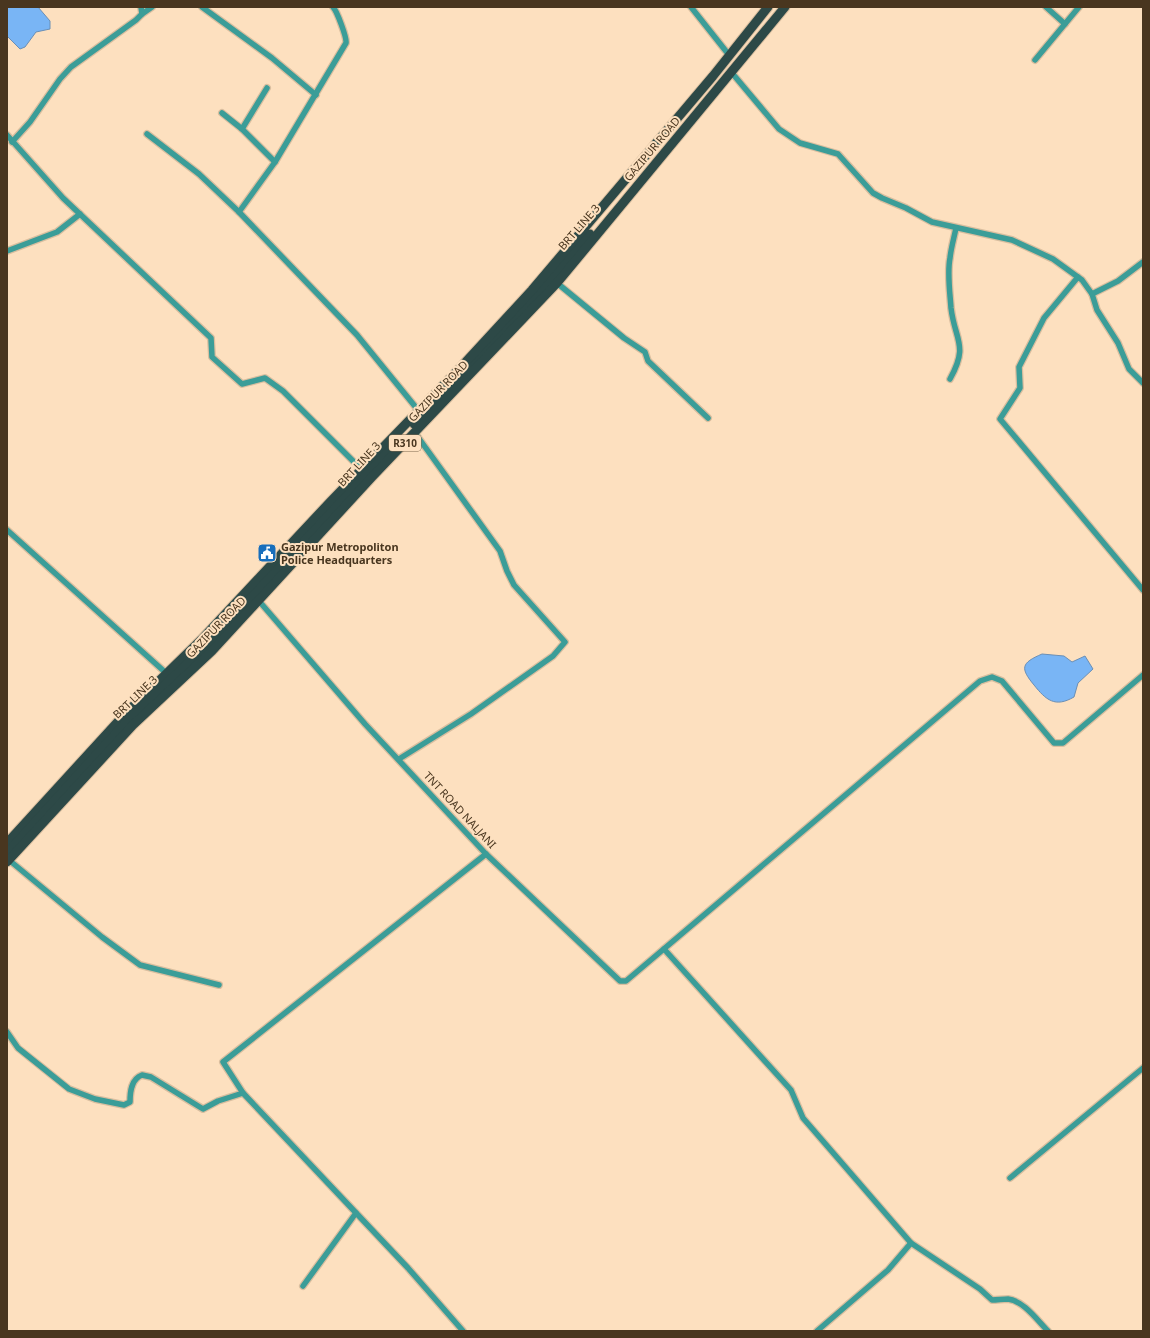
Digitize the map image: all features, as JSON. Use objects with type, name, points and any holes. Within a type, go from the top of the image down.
[{"type":"main road","name":"GAZIPUR ROAD","points":[[7,843],[124,715],[201,640],[361,469],[532,290],[768,7]]},
{"type":"main road","name":"BRT LINE 3","points":[[8,858],[128,720],[207,645],[523,310],[606,215],[777,7]]},
{"type":"main road","name":"GAZIPUR ROAD","points":[[8,858],[133,725],[212,650],[259,601],[557,283],[785,7]]},
{"type":"street","points":[[141,7],[142,14]]},
{"type":"street","points":[[12,142],[30,122],[60,79],[71,67],[152,7]]},
{"type":"street","points":[[202,7],[272,58],[316,94]]},
{"type":"street","points":[[691,7],[728,56]]},
{"type":"street","points":[[1046,7],[1064,24]]},
{"type":"street","points":[[1036,60],[1079,7]]},
{"type":"street","points":[[239,212],[275,162],[347,42],[337,8]]},
{"type":"street","points":[[732,73],[779,129],[800,144],[838,154],[873,193],[932,222],[1012,240],[1053,259],[1078,277],[1092,294],[1097,310],[1118,343],[1129,369],[1143,383]]},
{"type":"street","points":[[242,129],[267,88]]},
{"type":"street","points":[[222,112],[242,129],[275,162]]},
{"type":"street","points":[[147,134],[199,174],[239,212],[357,334],[418,410]]},
{"type":"street","points":[[7,135],[63,198],[211,338],[212,357],[242,384],[264,378],[283,391],[361,469]]},
{"type":"street","points":[[7,251],[57,232],[80,214]]},
{"type":"street","points":[[950,379],[958,365],[961,345],[953,323],[949,260],[956,228]]},
{"type":"street","points":[[1092,294],[1118,281],[1143,262]]},
{"type":"street","points":[[1078,277],[1044,318],[1020,368],[1020,388],[1000,419],[1143,590]]},
{"type":"street","points":[[557,283],[624,338],[645,352],[648,361],[708,418]]},
{"type":"street","points":[[399,759],[472,714],[553,656],[565,642],[514,585],[500,551],[415,433]]},
{"type":"street","points":[[7,530],[166,673]]},
{"type":"street","name":"TNT ROAD NALJANI","points":[[259,601],[365,724],[486,854],[620,981],[626,981],[980,681],[992,677],[1002,681],[1054,742],[1063,743],[1143,675]]},
{"type":"street","points":[[463,1331],[408,1268],[243,1093],[223,1062],[486,854]]},
{"type":"street","points":[[8,858],[102,937],[140,965],[220,985]]},
{"type":"street","points":[[664,949],[791,1090],[803,1118],[911,1243],[980,1289],[992,1300],[1008,1300],[1024,1308],[1030,1312],[1048,1331]]},
{"type":"street","points":[[7,1032],[18,1048],[69,1089],[95,1099],[124,1105],[130,1102],[130,1092],[134,1081],[142,1075],[151,1077],[203,1109],[218,1101],[243,1093]]},
{"type":"street","points":[[1010,1178],[1143,1068]]},
{"type":"street","points":[[303,1286],[356,1213]]},
{"type":"street","points":[[817,1331],[888,1270],[911,1243]]},
{"type":"water","points":[[7,7],[38,7],[50,21],[50,29],[36,32],[25,47],[20,49],[7,36]]},
{"type":"water","points":[[1042,654],[1064,656],[1072,662],[1085,656],[1093,669],[1078,683],[1074,697],[1061,702],[1051,701],[1038,690],[1029,679],[1026,674],[1025,666],[1030,660]]},
{"type":"place","name":"Gazipur Metropoliton Police Headquarters","points":[[267,553]]}]
